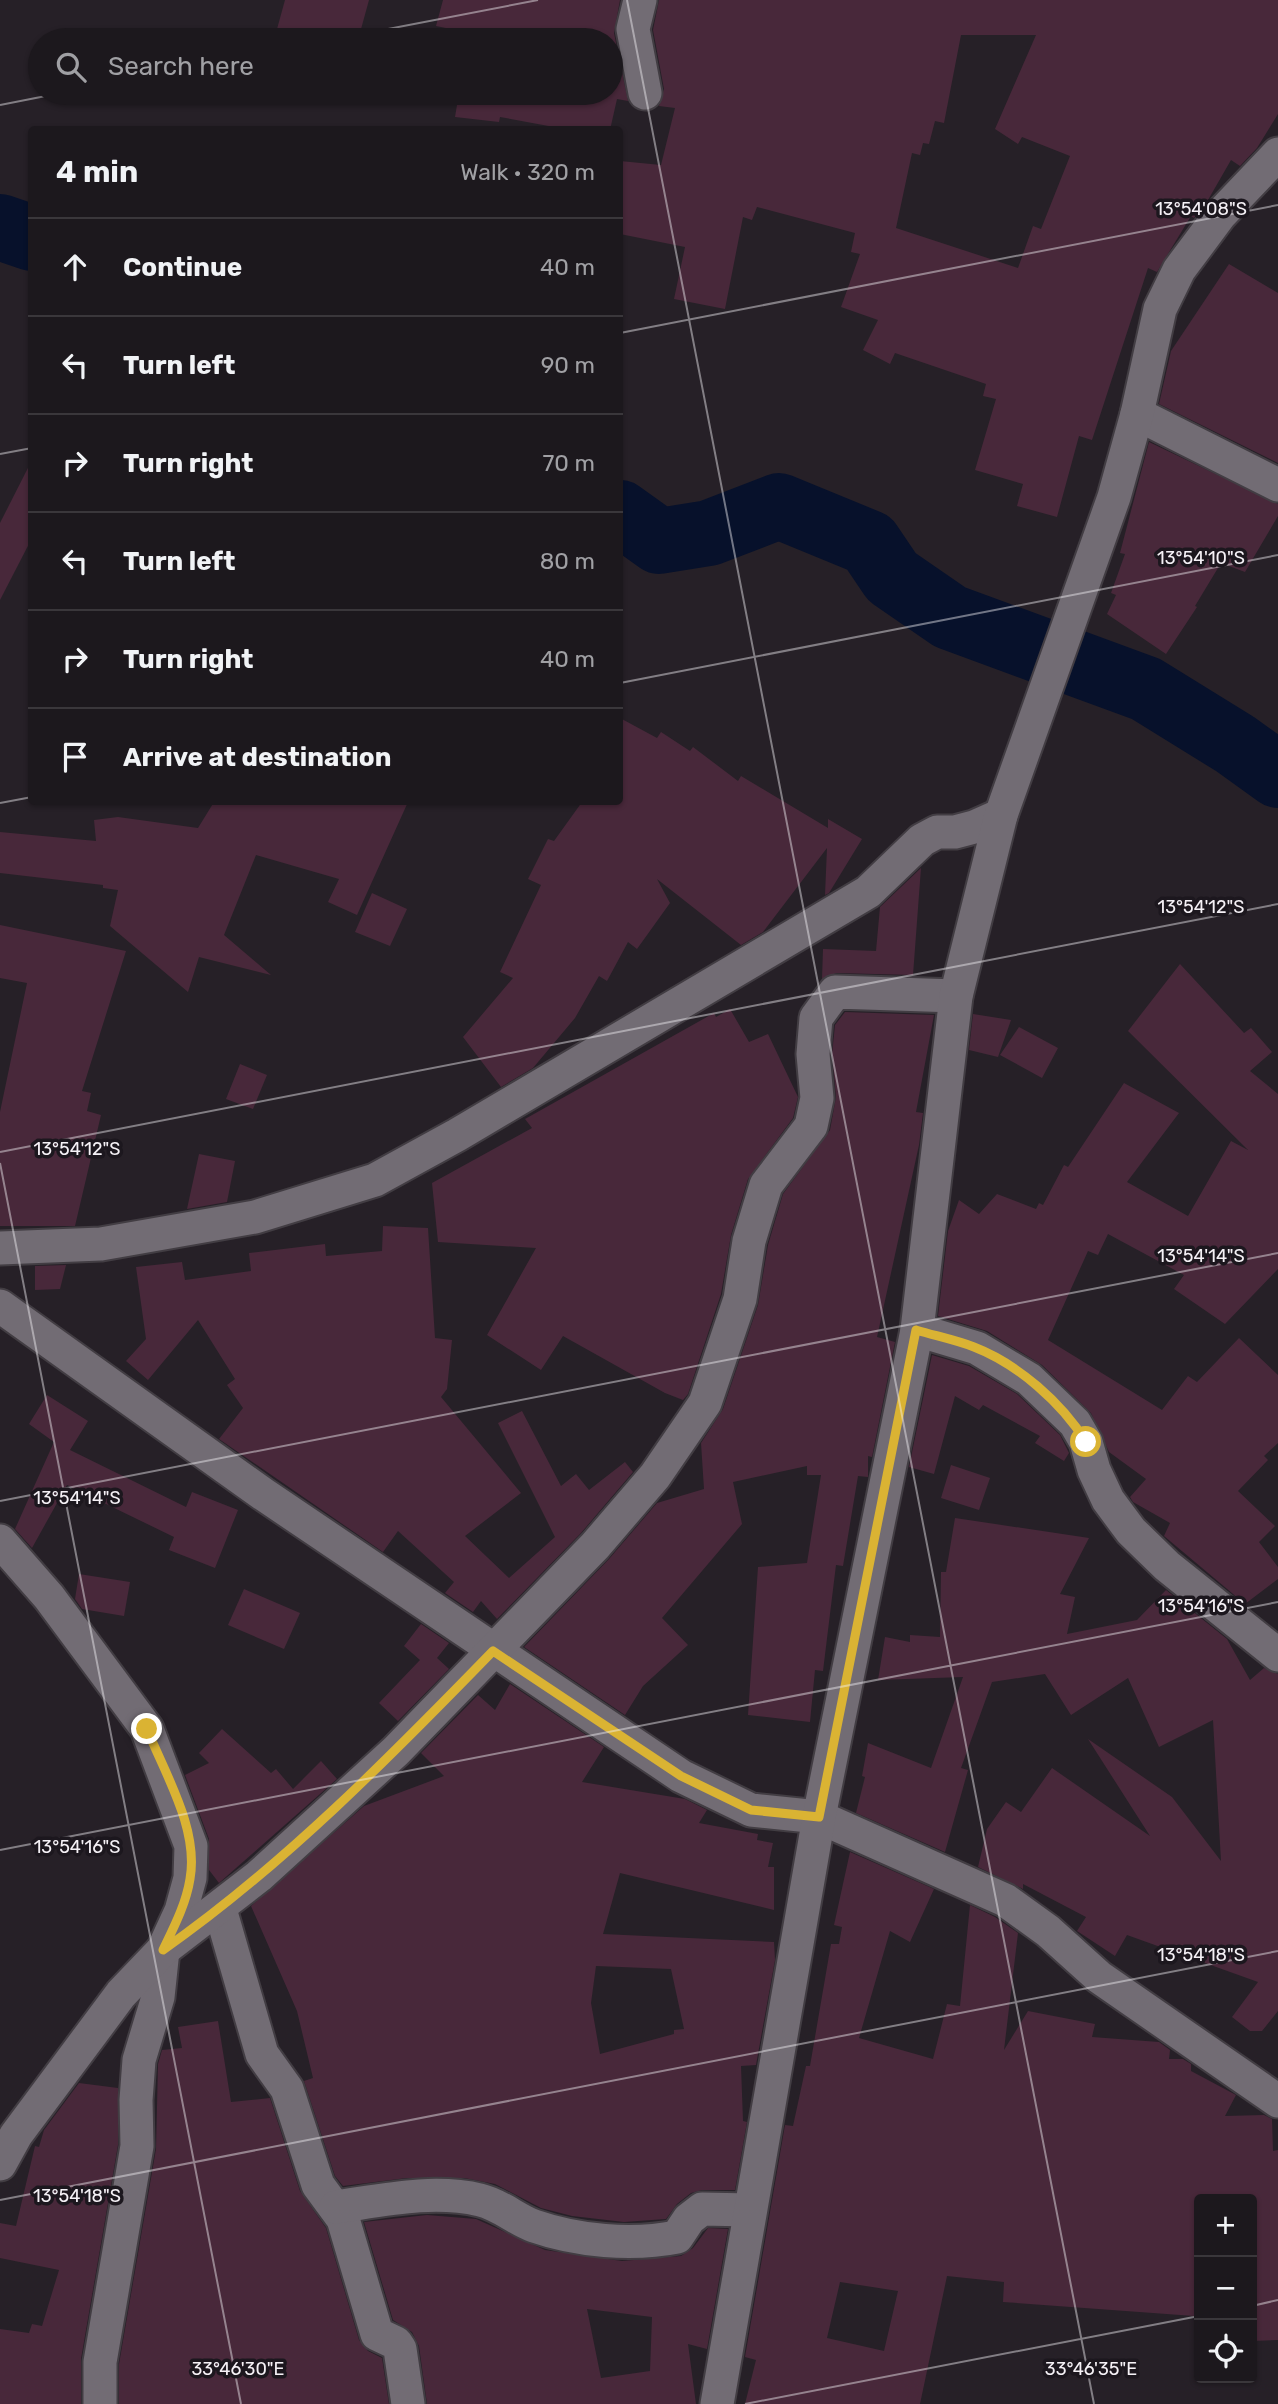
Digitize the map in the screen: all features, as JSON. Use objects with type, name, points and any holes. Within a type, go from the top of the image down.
[{"type":"street","points":[[640,0],[633,29],[645,93]]},
{"type":"street","points":[[717,2404],[819,1817],[916,1330],[956,996],[1001,815],[1114,497],[1138,414],[1160,309],[1179,270],[1220,215],[1278,154]]},
{"type":"street","points":[[1138,414],[1278,485]]},
{"type":"street","points":[[0,1248],[101,1244],[255,1217],[375,1180],[457,1135],[868,892],[922,840],[937,832],[956,832],[974,827],[1001,815]]},
{"type":"street","points":[[0,2164],[16,2136],[121,1994],[163,1950],[220,1909],[396,1751],[626,1511],[655,1476],[705,1403],[740,1299],[749,1241],[766,1185],[811,1126],[817,1098],[813,1054],[816,1018],[835,992],[956,996]]},
{"type":"street","points":[[0,1306],[263,1494],[681,1776],[751,1810],[819,1817],[1005,1900],[1048,1931],[1099,1977],[1278,2101]]},
{"type":"street","points":[[916,1330],[976,1348],[1029,1379],[1075,1423],[1086,1442],[1094,1471],[1108,1500],[1131,1531],[1167,1566],[1278,1655]]},
{"type":"street","points":[[0,1541],[49,1597],[147,1729],[191,1846],[191,1878],[181,1911],[163,1950],[158,1997],[139,2060],[135,2100],[137,2146],[100,2362],[100,2404]]},
{"type":"street","points":[[220,1909],[262,2054],[287,2089],[318,2185],[343,2218],[377,2334],[389,2339],[400,2349],[408,2404]]},
{"type":"street","points":[[336,2207],[419,2195],[480,2200],[502,2208],[533,2226],[605,2241],[668,2239],[677,2237],[689,2219],[702,2209],[750,2210]]},
{"type":"building","points":[[285,0],[369,0],[361,28],[277,28]]},
{"type":"building","points":[[443,0],[620,0],[615,28],[436,26]]},
{"type":"building","points":[[659,0],[1278,0],[1278,114],[1257,148],[1240,166],[1231,160],[1208,200],[1194,218],[1191,216],[1157,272],[1148,268],[1092,440],[1079,436],[1057,517],[1017,506],[1023,484],[975,470],[996,399],[983,396],[986,384],[895,353],[890,364],[863,350],[878,320],[841,307],[860,254],[851,252],[855,233],[757,207],[752,220],[743,217],[725,309],[674,299],[685,247],[623,235],[623,161],[661,165],[675,108],[659,106],[664,89],[653,30]],"holes":[[[961,35],[1036,35],[995,129],[1018,144],[1022,137],[1070,156],[1041,229],[1033,226],[1018,268],[896,228],[912,153],[920,155],[923,143],[929,144],[935,121],[944,123]]]},
{"type":"building","points":[[623,77],[628,101],[623,100]]},
{"type":"building","points":[[457,105],[616,105],[611,126],[548,126],[500,117],[499,122],[455,117]]},
{"type":"building","points":[[1229,264],[1278,293],[1278,463],[1159,404],[1171,351]]},
{"type":"building","points":[[1149,442],[1278,504],[1278,516],[1245,572],[1221,563],[1195,606],[1197,607],[1166,654],[1107,614],[1116,595],[1111,593],[1125,554],[1120,553]]},
{"type":"building","points":[[28,468],[28,546],[0,600],[0,523]]},
{"type":"building","points":[[623,720],[657,738],[661,732],[690,751],[693,747],[738,781],[741,776],[828,828],[828,819],[862,839],[829,893],[825,895],[827,848],[763,932],[741,945],[657,879],[670,903],[637,949],[628,942],[607,981],[599,976],[575,1018],[533,1068],[501,1087],[463,1037],[513,978],[500,972],[541,885],[528,879],[548,839],[554,841],[580,805],[623,805]]},
{"type":"building","points":[[212,805],[407,805],[357,915],[328,902],[339,879],[256,855],[224,935],[271,975],[199,957],[188,992],[110,926],[118,890],[103,888],[103,885],[0,873],[0,832],[96,841],[94,820],[118,817],[198,828]]},
{"type":"building","points":[[921,868],[913,975],[836,973],[822,979],[823,949],[876,951],[880,907]]},
{"type":"building","points":[[372,893],[407,909],[390,946],[355,932]]},
{"type":"building","points":[[0,925],[126,951],[82,1091],[91,1093],[87,1111],[101,1115],[75,1226],[0,1226],[0,1112],[27,983],[0,978]]},
{"type":"building","points":[[1180,964],[1244,1033],[1251,1028],[1272,1052],[1250,1071],[1278,1094],[1278,1269],[1225,1324],[1174,1289],[1184,1275],[1108,1234],[1098,1255],[1088,1251],[1048,1340],[1162,1410],[1188,1376],[1197,1382],[1239,1338],[1278,1375],[1278,1443],[1264,1456],[1268,1460],[1238,1491],[1275,1526],[1259,1542],[1278,1567],[1278,1579],[1245,1604],[1164,1536],[1170,1523],[1133,1502],[1130,1497],[1146,1479],[1109,1452],[1091,1413],[1042,1365],[987,1331],[938,1316],[948,1231],[959,1200],[979,1214],[997,1194],[1036,1209],[1039,1203],[1043,1205],[1064,1165],[1068,1167],[1124,1083],[1179,1113],[1127,1182],[1188,1216],[1231,1141],[1248,1150],[1128,1031]]},
{"type":"building","points":[[730,1009],[749,1042],[768,1034],[798,1097],[793,1118],[748,1179],[731,1235],[721,1294],[688,1394],[683,1400],[665,1393],[563,1336],[541,1370],[487,1335],[536,1248],[438,1242],[432,1183],[532,1128],[525,1119],[714,1013],[716,1017]]},
{"type":"building","points":[[845,1012],[934,1015],[916,1112],[923,1113],[919,1145],[877,1337],[895,1342],[872,1457],[868,1456],[868,1477],[858,1476],[843,1566],[836,1565],[823,1671],[815,1670],[810,1722],[748,1715],[758,1567],[807,1563],[821,1475],[807,1475],[807,1466],[733,1482],[742,1524],[662,1618],[688,1645],[643,1686],[625,1715],[524,1647],[609,1559],[657,1503],[704,1489],[701,1443],[723,1409],[758,1305],[768,1245],[783,1194],[830,1130],[836,1097],[832,1054],[835,1025]]},
{"type":"building","points":[[973,1014],[1011,1020],[998,1057],[969,1050]]},
{"type":"building","points":[[1019,1027],[1058,1048],[1042,1078],[1000,1055]]},
{"type":"building","points":[[240,1064],[267,1075],[253,1109],[226,1099]]},
{"type":"building","points":[[199,1154],[235,1161],[227,1202],[187,1209]]},
{"type":"building","points":[[383,1226],[428,1228],[435,1338],[452,1340],[447,1389],[441,1397],[521,1493],[465,1536],[509,1578],[555,1537],[498,1423],[522,1411],[561,1486],[576,1474],[589,1490],[625,1462],[633,1472],[581,1533],[497,1619],[481,1601],[473,1612],[445,1593],[454,1582],[398,1531],[383,1552],[219,1439],[243,1408],[227,1385],[235,1379],[198,1320],[148,1380],[126,1361],[146,1339],[136,1267],[182,1262],[185,1280],[251,1271],[249,1253],[325,1244],[326,1256],[382,1251]]},
{"type":"building","points":[[66,1265],[60,1289],[35,1290],[35,1266]]},
{"type":"building","points":[[932,1355],[969,1366],[1017,1394],[1060,1435],[1069,1453],[1064,1461],[1035,1443],[1040,1436],[983,1405],[979,1410],[955,1396],[934,1474],[909,1467]]},
{"type":"building","points":[[47,1395],[88,1421],[70,1450],[186,1507],[192,1492],[238,1510],[215,1568],[169,1550],[174,1537],[67,1485],[32,1548],[15,1529],[54,1442],[29,1424]]},
{"type":"building","points":[[951,1465],[990,1478],[979,1510],[941,1498]]},
{"type":"building","points":[[955,1518],[1089,1538],[1060,1594],[1075,1597],[1067,1634],[1137,1620],[1166,1590],[1227,1639],[1250,1680],[1264,1668],[1278,1674],[1278,2011],[1262,2031],[1250,2031],[1232,2017],[1258,1982],[1127,1935],[1115,1956],[1077,1931],[1086,1917],[1023,1884],[1023,1889],[978,1867],[987,1829],[1006,1802],[1021,1812],[1052,1768],[1150,1836],[1088,1739],[1172,1797],[1221,1861],[1213,1720],[1159,1747],[1128,1678],[1071,1715],[1045,1674],[992,1682],[961,1768],[968,1770],[945,1852],[856,1813],[865,1777],[862,1776],[868,1743],[931,1768],[963,1677],[878,1680],[885,1637],[910,1642],[910,1635],[940,1637],[941,1572],[946,1572]]},
{"type":"building","points":[[79,1574],[130,1582],[124,1616],[82,1609],[75,1599]]},
{"type":"building","points":[[244,1589],[300,1613],[284,1649],[228,1625]]},
{"type":"building","points":[[421,1624],[449,1643],[437,1658],[449,1669],[398,1721],[379,1703],[420,1660],[404,1646]]},
{"type":"building","points":[[510,1684],[604,1747],[582,1782],[685,1799],[707,1810],[699,1823],[758,1834],[757,1840],[773,1843],[768,1867],[774,1867],[774,1910],[620,1873],[603,1934],[774,1942],[775,1960],[756,2065],[741,2066],[743,2121],[747,2122],[735,2190],[702,2190],[691,2193],[677,2204],[666,2219],[624,2222],[572,2216],[541,2208],[495,2184],[464,2178],[407,2178],[343,2186],[335,2176],[304,2081],[313,2078],[297,2011],[251,1906],[364,1806],[444,1776],[421,1753],[478,1695],[495,1710]],"holes":[[[596,1966],[671,1969],[684,2029],[600,2054],[591,2003]]]},
{"type":"building","points":[[222,1729],[271,1773],[276,1769],[293,1789],[321,1761],[337,1779],[219,1883],[209,1870],[209,1839],[185,1775],[209,1763],[199,1753]]},
{"type":"building","points":[[850,1852],[934,1889],[910,1942],[890,1931],[859,2038],[933,2059],[947,2004],[960,2006],[970,1905],[995,1917],[1018,1933],[1004,2050],[1028,2011],[1095,2024],[1092,2037],[1159,2042],[1170,2050],[1169,2059],[1183,2059],[1191,2064],[1191,2071],[1236,2095],[1225,2116],[1264,2115],[1272,2119],[1273,2151],[1278,2150],[1278,2340],[1257,2341],[1257,2194],[1194,2194],[1194,2316],[1003,2302],[1004,2282],[947,2276],[920,2404],[745,2404],[756,2360],[745,2357],[785,2125],[793,2126],[806,2066],[810,2066],[831,1944],[839,1944],[842,1927],[834,1925]],"holes":[[[840,2282],[898,2291],[884,2351],[827,2338]]]},
{"type":"building","points":[[218,2021],[231,2102],[270,2098],[300,2191],[326,2228],[359,2340],[368,2351],[382,2358],[389,2404],[119,2404],[119,2364],[156,2149],[158,2064],[162,2050],[182,2048],[178,2027]]},
{"type":"building","points":[[79,2083],[118,2088],[118,2145],[81,2359],[81,2404],[0,2404],[0,2329],[29,2333],[32,2324],[42,2326],[59,2270],[0,2258],[0,2223],[16,2226],[35,2146],[39,2147],[44,2130]]},
{"type":"building","points":[[427,2215],[476,2219],[545,2250],[622,2261],[681,2256],[693,2248],[708,2228],[728,2229],[707,2349],[688,2344],[696,2404],[427,2404],[419,2346],[412,2332],[393,2320],[364,2222]],"holes":[[[587,2309],[652,2317],[650,2371],[601,2378]]]},
{"type":"waterway","points":[[0,227],[28,237]]},
{"type":"waterway","points":[[623,515],[659,541],[709,533],[779,506],[869,543],[892,577],[950,617],[1146,689],[1235,744],[1278,775]]},
{"type":"route","points":[[147,1729],[191,1846],[191,1878],[181,1911],[163,1950],[260,1876],[396,1751],[493,1651],[681,1776],[751,1810],[819,1817],[916,1330],[976,1348],[1029,1379],[1075,1423],[1086,1442]]}]
